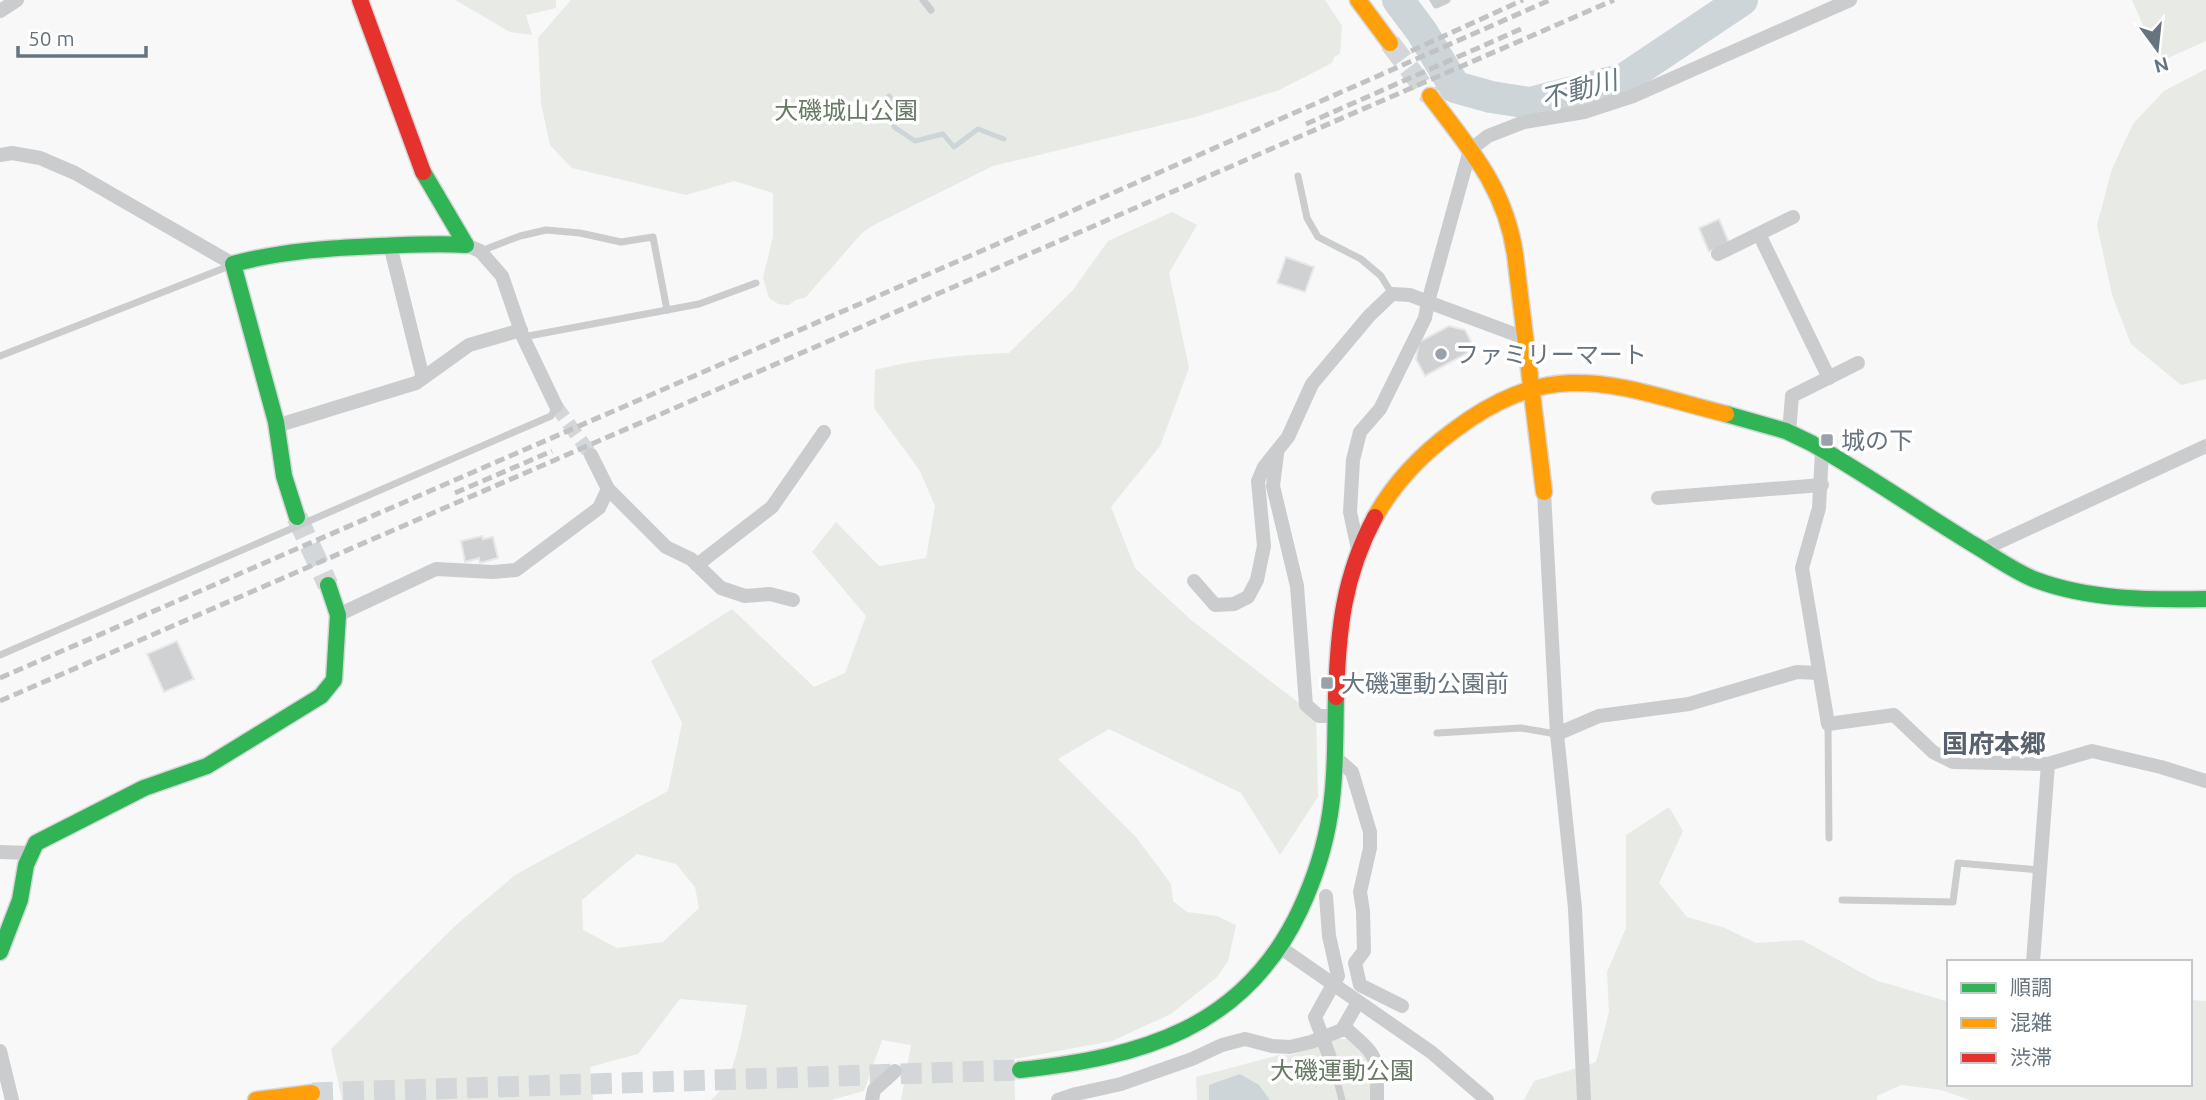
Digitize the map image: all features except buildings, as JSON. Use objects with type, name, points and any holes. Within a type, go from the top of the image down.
[{"type":"street","points":[[0,10],[18,0]]},
{"type":"street","points":[[360,0],[403,125],[423,173],[473,248],[502,276],[522,334],[556,406]]},
{"type":"street","points":[[1358,0],[1390,43]]},
{"type":"street","points":[[1359,549],[1350,512],[1353,460],[1360,432],[1380,409],[1394,385],[1425,318],[1470,150],[1488,136],[1524,122],[1584,112],[1633,96],[1850,0]]},
{"type":"street","points":[[1430,96],[1493,185],[1504,208],[1510,232],[1544,492],[1557,734],[1575,908],[1584,1100]]},
{"type":"street","points":[[0,155],[12,153],[40,158],[75,173],[233,264],[276,426],[295,522]]},
{"type":"street","points":[[1718,254],[1793,217]]},
{"type":"street","points":[[1759,234],[1829,378]]},
{"type":"street","points":[[233,264],[252,258],[318,250],[390,245],[440,243],[473,248]]},
{"type":"street","points":[[390,245],[423,378]]},
{"type":"street","points":[[1194,581],[1215,605],[1234,604],[1248,597],[1257,579],[1264,546],[1258,481],[1264,467],[1288,437],[1312,384],[1369,316],[1392,294],[1410,295],[1525,338]]},
{"type":"street","points":[[276,426],[416,383],[469,345],[522,334]]},
{"type":"street","points":[[1789,432],[1792,396],[1858,363]]},
{"type":"street","points":[[1020,1070],[1069,1066],[1110,1058],[1147,1047],[1182,1032],[1216,1013],[1272,962],[1304,904],[1329,827],[1342,608],[1359,549],[1392,489],[1426,452],[1502,400],[1532,387],[1573,383],[1621,385],[1789,432],[2035,580],[2081,594],[2149,600],[2206,599]]},
{"type":"street","points":[[697,565],[772,507],[824,432]]},
{"type":"street","points":[[1982,550],[2206,446]]},
{"type":"street","points":[[1822,451],[1819,508],[1802,568],[1828,724],[1894,715],[1933,751],[1953,762],[2048,764],[2092,751],[2206,781]]},
{"type":"street","points":[[1276,454],[1273,486],[1297,586],[1306,705],[1320,716],[1336,716]]},
{"type":"street","points":[[591,455],[608,489],[666,547],[691,559],[721,588],[745,596],[770,594],[793,600]]},
{"type":"street","points":[[1658,498],[1822,485]]},
{"type":"street","points":[[338,615],[436,569],[493,572],[516,570],[599,508],[608,489]]},
{"type":"street","points":[[0,952],[20,900],[26,865],[36,843],[144,788],[207,766],[321,696],[334,680],[338,615],[328,585]]},
{"type":"street","points":[[1557,734],[1599,716],[1689,704],[1797,672],[1819,673]]},
{"type":"street","points":[[1334,756],[1352,772],[1370,832],[1370,848],[1360,892],[1364,951],[1355,963],[1360,985],[1402,1006]]},
{"type":"street","points":[[2033,960],[2048,764]]},
{"type":"street","points":[[0,852],[31,853]]},
{"type":"street","points":[[1326,896],[1329,936],[1338,976],[1315,1017],[1334,1069]]},
{"type":"street","points":[[1281,948],[1431,1052],[1487,1100]]},
{"type":"street","points":[[1058,1100],[1121,1084],[1192,1059],[1222,1045],[1245,1039],[1272,1046],[1290,1047],[1342,1030],[1358,1002]]},
{"type":"street","points":[[1344,1027],[1373,1054],[1376,1063],[1377,1100]]},
{"type":"street","points":[[0,1051],[12,1100]]},
{"type":"street","points":[[872,1100],[874,1090],[895,1071]]},
{"type":"street","points":[[256,1100],[312,1093]]},
{"type":"lane","points":[[923,0],[931,10]]},
{"type":"lane","points":[[1433,0],[1436,5],[1447,0]]},
{"type":"lane","points":[[1298,176],[1307,218],[1318,237],[1361,259],[1381,276],[1392,294]]},
{"type":"lane","points":[[473,248],[546,230],[580,233],[621,242],[653,237],[667,310]]},
{"type":"lane","points":[[0,356],[233,264]]},
{"type":"lane","points":[[522,334],[699,304],[756,283]]},
{"type":"lane","points":[[0,655],[295,522],[551,416],[556,406]]},
{"type":"lane","points":[[1828,724],[1829,838]]},
{"type":"lane","points":[[1437,733],[1521,728],[1557,734]]},
{"type":"lane","points":[[1842,900],[1952,902],[1958,863],[2040,870]]},
{"type":"lane","points":[[1334,1069],[1342,1100]]},
{"type":"green space","points":[[455,0],[556,0],[556,8],[526,15],[532,35],[510,32]]},
{"type":"green space","name":"大磯城山公園","points":[[571,0],[1325,0],[1342,26],[1340,54],[1334,57],[1332,63],[1279,90],[1199,116],[993,166],[872,226],[862,233],[805,298],[795,300],[789,305],[778,304],[769,298],[763,278],[773,237],[773,193],[734,181],[686,195],[572,168],[550,145],[541,103],[538,38]]},
{"type":"green space","points":[[2132,0],[2206,0],[2206,41],[2159,62]]},
{"type":"green space","points":[[2206,69],[2206,379],[2181,385],[2131,344],[2112,295],[2097,225],[2112,169],[2133,124],[2164,91]]},
{"type":"green space","points":[[1172,212],[1197,225],[1169,273],[1189,368],[1160,446],[1111,507],[1135,568],[1191,620],[1316,716],[1318,797],[1280,855],[1241,793],[1109,729],[1058,759],[1136,837],[1171,884],[1173,901],[1187,912],[1217,916],[1236,925],[1228,961],[1217,977],[1171,1014],[1112,1041],[1014,1059],[1015,1100],[901,1100],[911,1045],[882,1040],[864,1091],[831,1100],[711,1100],[719,1092],[731,1069],[747,1005],[680,999],[638,1054],[590,1067],[593,1100],[342,1100],[331,1049],[455,926],[515,875],[668,791],[682,723],[651,661],[732,609],[814,687],[845,673],[866,616],[812,552],[836,522],[879,566],[926,558],[935,506],[920,471],[874,408],[875,370],[942,358],[1009,353],[1073,290],[1108,241]],"holes":[[[637,854],[676,864],[695,887],[699,908],[663,942],[617,948],[583,930],[582,900]]]},
{"type":"green space","points":[[1669,807],[1683,831],[1659,883],[1687,917],[1725,928],[1756,943],[1802,940],[1875,980],[1947,1001],[1947,1086],[2192,1086],[2192,1000],[2206,1001],[2206,1100],[1970,1100],[1941,1090],[1901,1085],[1877,1096],[1877,1100],[1524,1100],[1534,1081],[1596,1062],[1609,1012],[1607,972],[1626,928],[1626,835]]},
{"type":"green space","name":"大磯運動公園","points":[[1338,1039],[1351,1039],[1371,1055],[1371,1100],[1197,1100],[1196,1077],[1280,1055],[1291,1055]]},
{"type":"shaded area","points":[[1240,1074],[1259,1085],[1270,1100],[1209,1100],[1209,1085]]},
{"type":"waterway","name":"不動川","points":[[1398,0],[1422,32],[1455,87],[1491,97],[1530,103],[1624,79],[1742,0]]},
{"type":"waterway","points":[[889,96],[898,109],[894,127],[915,141],[943,134],[954,147],[978,129],[1004,139]]},
{"type":"tunnel","points":[[1390,43],[1430,96]]},
{"type":"tunnel","points":[[556,406],[591,455]]},
{"type":"tunnel","points":[[297,517],[328,585]]},
{"type":"tunnel","points":[[312,1093],[1020,1070]]},
{"type":"railway","points":[[1411,51],[1523,0]]},
{"type":"railway","points":[[0,678],[1550,0]]},
{"type":"railway","points":[[0,701],[1614,0]]},
{"type":"railway","points":[[1306,124],[1521,29]]},
{"type":"railway","points":[[455,493],[552,451]]},
{"type":"traffic: fast","points":[[297,517],[284,476],[276,422],[233,264],[323,249],[422,244],[466,245],[423,172]]},
{"type":"traffic: fast","points":[[1726,414],[1786,431],[1811,443],[2003,563],[2036,580],[2056,587],[2098,595],[2141,599],[2206,599]]},
{"type":"traffic: fast","points":[[0,952],[20,900],[26,865],[36,843],[144,788],[207,766],[321,696],[334,680],[338,615],[328,585]]},
{"type":"traffic: fast","points":[[1020,1070],[1107,1056],[1147,1045],[1184,1030],[1219,1009],[1250,983],[1277,951],[1300,910],[1318,863],[1332,800],[1336,697]]},
{"type":"traffic: slow","points":[[1358,0],[1390,43]]},
{"type":"traffic: slow","points":[[1430,96],[1483,169],[1503,208],[1510,230],[1544,492]]},
{"type":"traffic: slow","points":[[1375,517],[1400,481],[1442,440],[1489,407],[1523,392],[1555,384],[1586,383],[1651,394],[1726,414]]},
{"type":"traffic: slow","points":[[256,1100],[312,1093]]},
{"type":"traffic: jam","points":[[360,0],[423,172]]},
{"type":"traffic: jam","points":[[1336,697],[1338,649],[1344,605],[1356,561],[1375,517]]},
{"type":"place","name":"ファミリーマート","points":[[1441,354]]},
{"type":"place","name":"城の下","points":[[1827,440]]},
{"type":"place","name":"大磯運動公園前","points":[[1327,683]]},
{"type":"district","name":"国府本郷","points":[[1994,743]]}]
